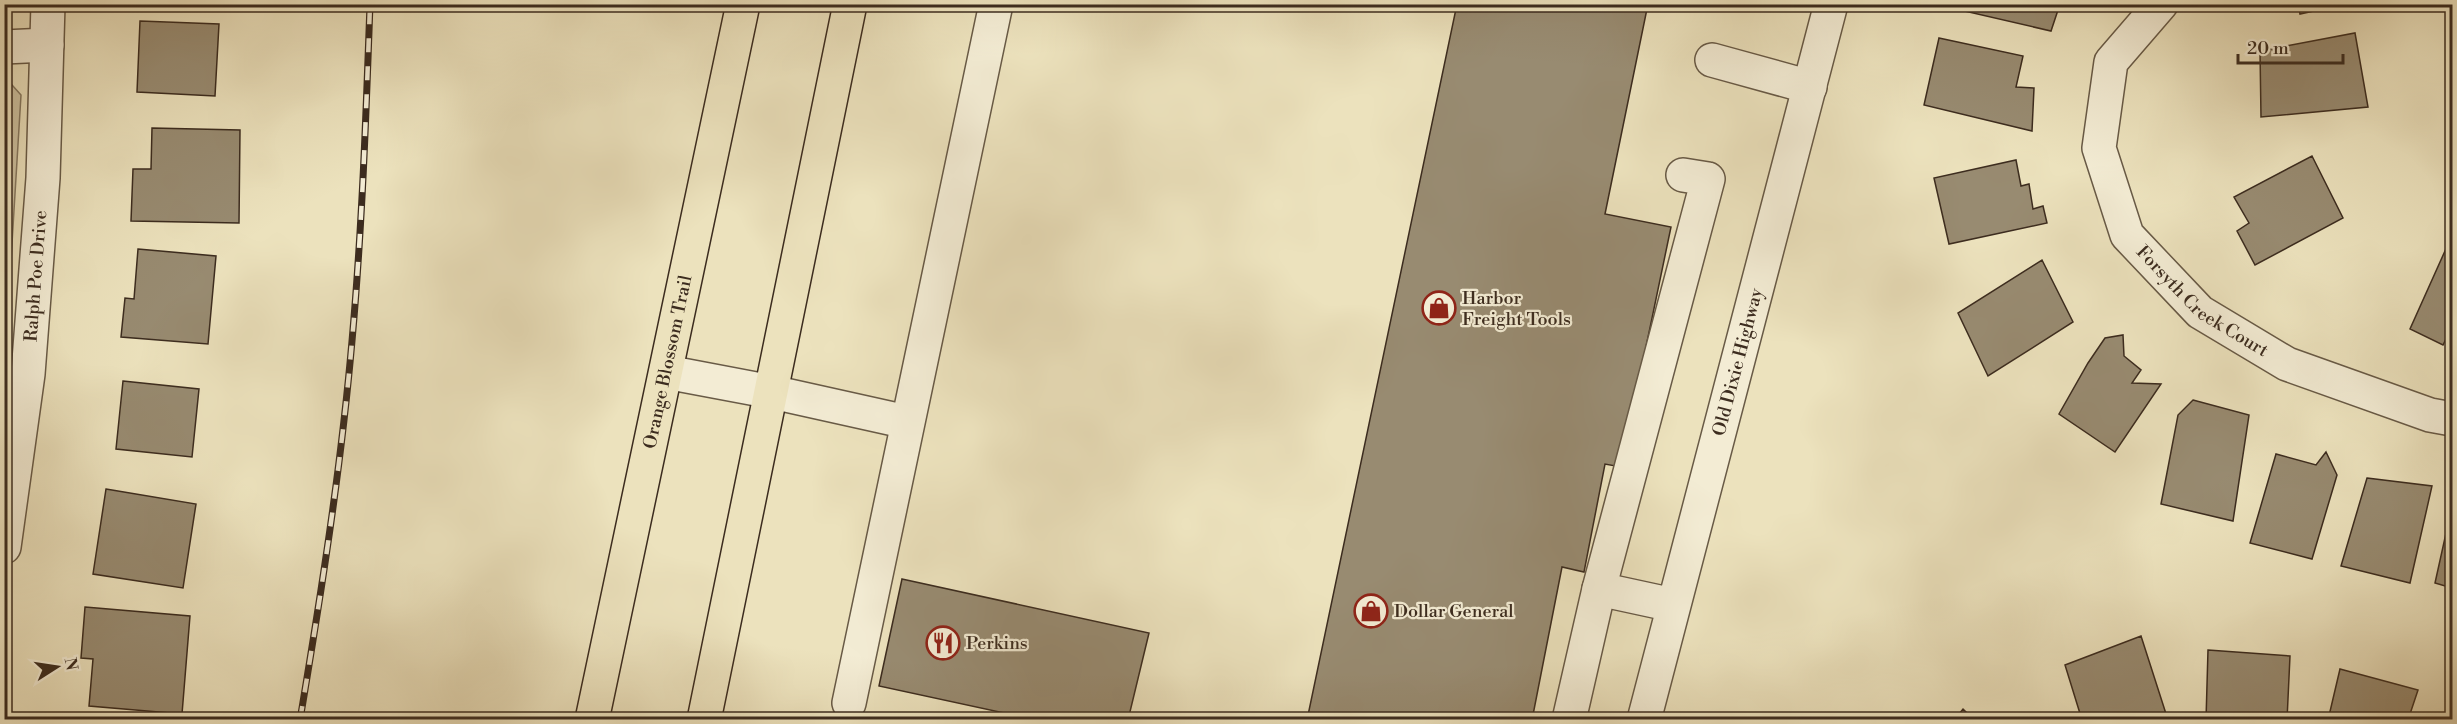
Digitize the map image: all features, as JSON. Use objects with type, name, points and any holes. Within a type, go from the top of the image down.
[{"type":"main road","name":"Orange Blossom Trail","points":[[592,720],[743,4]]},
{"type":"main road","points":[[704,720],[850,4]]},
{"type":"street","name":"Ralph Poe Drive","points":[[4,547],[28,374],[44,177],[48,4]]},
{"type":"street","points":[[849,703],[996,4]]},
{"type":"street","name":"Old Dixie Highway","points":[[1644,720],[1831,4]]},
{"type":"street","name":"Forsyth Creek Court","points":[[2161,4],[2111,62],[2099,148],[2127,235],[2200,312],[2287,364],[2430,416],[2452,419]]},
{"type":"street","points":[[4,47],[47,45]]},
{"type":"street","points":[[1712,60],[1810,87]]},
{"type":"street","points":[[1569,720],[1599,589],[1708,179],[1683,175]]},
{"type":"street","points":[[666,372],[772,392],[907,422]]},
{"type":"street","points":[[1599,589],[1673,605]]},
{"type":"shaded area","points":[[4,76],[21,95],[6,342],[4,342]]},
{"type":"building","points":[[1457,4],[1648,4],[1605,214],[1671,227],[1621,467],[1605,464],[1584,572],[1562,567],[1532,720],[1307,720]]},
{"type":"building","points":[[1948,4],[2060,4],[2051,31],[1947,7]]},
{"type":"building","points":[[2298,4],[2345,4],[2300,14]]},
{"type":"building","points":[[140,21],[219,24],[215,96],[137,92]]},
{"type":"building","points":[[2355,33],[2368,107],[2261,117],[2260,51]]},
{"type":"building","points":[[1939,38],[2023,56],[2016,87],[2034,88],[2032,131],[1924,105]]},
{"type":"building","points":[[152,128],[240,130],[239,223],[131,221],[133,169],[151,169]]},
{"type":"building","points":[[2312,156],[2343,218],[2255,265],[2237,231],[2249,223],[2234,197]]},
{"type":"building","points":[[2016,160],[2021,186],[2029,184],[2033,209],[2043,206],[2047,223],[1949,244],[1934,178]]},
{"type":"building","points":[[2449,242],[2452,244],[2452,342],[2446,339],[2443,345],[2410,329]]},
{"type":"building","points":[[138,249],[216,256],[208,344],[121,337],[125,298],[134,299]]},
{"type":"building","points":[[2042,260],[2073,322],[1988,376],[1958,313]]},
{"type":"building","points":[[2123,335],[2124,356],[2141,370],[2132,383],[2161,384],[2115,452],[2059,414],[2105,338]]},
{"type":"building","points":[[123,381],[199,389],[192,457],[116,449]]},
{"type":"building","points":[[2193,400],[2249,415],[2233,521],[2161,504],[2178,415]]},
{"type":"building","points":[[2326,452],[2337,475],[2312,559],[2250,543],[2276,454],[2316,465]]},
{"type":"building","points":[[2367,478],[2432,486],[2410,583],[2341,566]]},
{"type":"building","points":[[106,489],[196,504],[183,588],[93,574]]},
{"type":"building","points":[[2452,506],[2452,588],[2435,583]]},
{"type":"building","points":[[902,579],[1149,633],[1128,720],[1037,720],[879,686]]},
{"type":"building","points":[[85,607],[190,616],[182,714],[89,706],[93,659],[81,658]]},
{"type":"building","points":[[2141,636],[2168,720],[2082,720],[2065,665]]},
{"type":"building","points":[[2208,650],[2290,656],[2287,720],[2206,720]]},
{"type":"building","points":[[2340,669],[2418,690],[2408,720],[2328,720]]},
{"type":"building","points":[[1963,709],[1974,720],[1954,720]]},
{"type":"railway","points":[[300,720],[330,531],[347,389],[361,215],[370,4]]},
{"type":"place","name":"Harbor Freight Tools","points":[[1439,308]]},
{"type":"place","name":"Dollar General","points":[[1371,611]]},
{"type":"place","name":"Perkins","points":[[943,643]]}]
